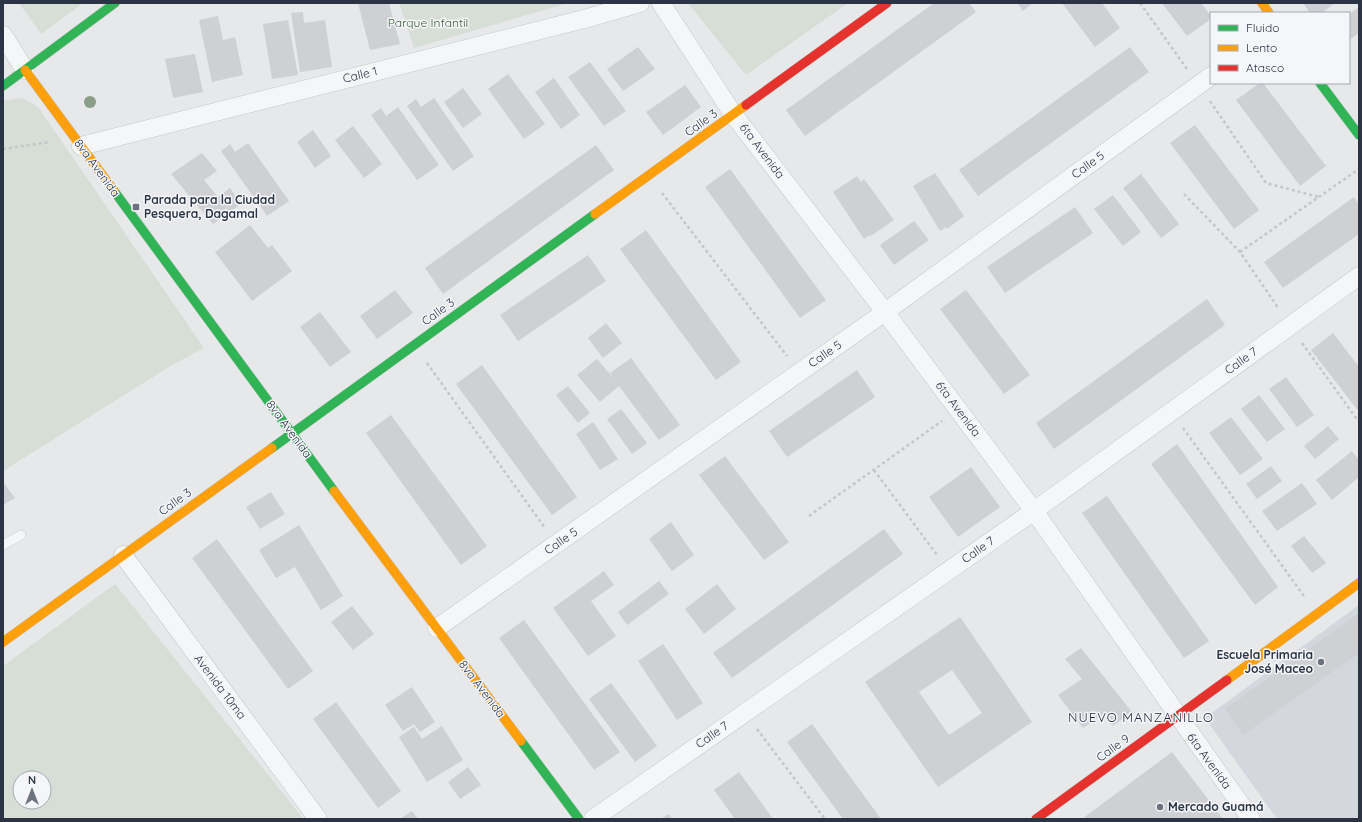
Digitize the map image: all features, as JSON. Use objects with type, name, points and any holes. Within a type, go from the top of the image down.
[{"type":"street","points":[[3,86],[114,3]]},
{"type":"street","name":"Calle 1","points":[[77,142],[588,18],[640,3]]},
{"type":"street","name":"6ta Avenida","points":[[661,3],[733,114],[885,312],[1034,511],[1251,819]]},
{"type":"street","name":"Calle 3","points":[[3,642],[887,3]]},
{"type":"street","points":[[1262,3],[1268,12]]},
{"type":"street","name":"8va Avenida","points":[[3,35],[25,70],[77,142],[291,433],[580,819]]},
{"type":"street","name":"Calle 5","points":[[437,628],[885,312],[1205,80]]},
{"type":"street","points":[[1321,84],[1359,135]]},
{"type":"street","name":"Calle 7","points":[[593,819],[1034,511],[1359,276]]},
{"type":"street","name":"Avenida 10ma","points":[[122,555],[318,819]]},
{"type":"street","name":"Calle 9","points":[[1036,819],[1359,583]]},
{"type":"lane","points":[[3,545],[21,535]]},
{"type":"path","points":[[1140,3],[1205,80],[1266,183],[1319,197]]},
{"type":"path","points":[[3,149],[77,142]]},
{"type":"path","points":[[1240,252],[1359,169]]},
{"type":"path","points":[[648,176],[800,372]]},
{"type":"path","points":[[1184,194],[1240,252],[1290,326],[1359,422]]},
{"type":"path","points":[[414,344],[557,544]]},
{"type":"path","points":[[810,516],[958,410]]},
{"type":"path","points":[[1171,412],[1316,614]]},
{"type":"path","points":[[874,470],[948,570]]},
{"type":"path","points":[[744,713],[825,819]]},
{"type":"shaded area","name":"Escuela Primaria José Maceo","points":[[1359,605],[1359,819],[1277,819],[1205,718]]},
{"type":"green space","points":[[19,3],[83,3],[41,34]]},
{"type":"green space","name":"Parque Infantil","points":[[399,3],[568,3],[414,48]]},
{"type":"green space","points":[[688,3],[848,3],[746,75]]},
{"type":"green space","points":[[22,98],[38,107],[204,348],[174,364],[3,471],[3,101]]},
{"type":"green space","points":[[115,584],[303,819],[3,819],[3,666]]},
{"type":"building","points":[[358,3],[389,3],[400,44],[370,50]]},
{"type":"building","points":[[934,3],[969,3],[976,12],[805,136],[786,110]]},
{"type":"building","points":[[1017,3],[1033,3],[1023,11]]},
{"type":"building","points":[[1062,3],[1102,3],[1120,28],[1095,47]]},
{"type":"building","points":[[1162,3],[1201,3],[1210,15],[1210,20],[1187,36]]},
{"type":"building","points":[[1303,3],[1335,3],[1323,12],[1309,12]]},
{"type":"building","points":[[1359,7],[1359,33],[1350,39],[1350,13]]},
{"type":"building","points":[[303,12],[304,23],[325,20],[332,67],[300,72],[291,13]]},
{"type":"building","points":[[218,16],[223,40],[235,37],[243,75],[212,82],[199,20]]},
{"type":"building","points":[[288,20],[298,75],[272,79],[263,24]]},
{"type":"building","points":[[638,47],[655,69],[623,91],[607,69]]},
{"type":"building","points":[[1130,47],[1149,72],[978,196],[959,170]]},
{"type":"building","points":[[195,54],[203,92],[173,98],[165,59]]},
{"type":"building","points":[[590,62],[626,111],[604,126],[568,77]]},
{"type":"building","points":[[508,74],[545,124],[524,139],[488,89]]},
{"type":"building","points":[[554,78],[580,115],[561,129],[535,92]]},
{"type":"building","points":[[1259,84],[1264,84],[1326,166],[1300,186],[1236,100]]},
{"type":"building","points":[[685,85],[701,107],[663,135],[646,112]]},
{"type":"building","points":[[463,88],[482,114],[463,128],[444,102]]},
{"type":"building","points":[[434,98],[474,156],[453,171],[407,106],[416,99],[421,107]]},
{"type":"building","points":[[398,107],[439,165],[417,180],[371,115],[381,108],[386,116]]},
{"type":"building","points":[[1195,125],[1259,210],[1234,229],[1170,143]]},
{"type":"building","points":[[353,126],[382,164],[364,178],[335,140]]},
{"type":"building","points":[[313,130],[331,156],[315,168],[297,142]]},
{"type":"building","points":[[248,143],[289,201],[267,216],[221,151],[230,144],[235,152]]},
{"type":"building","points":[[596,145],[614,170],[443,294],[425,268]]},
{"type":"building","points":[[202,153],[217,171],[204,180],[218,197],[230,188],[241,204],[213,224],[171,174]]},
{"type":"building","points":[[730,169],[826,300],[800,318],[705,187]]},
{"type":"building","points":[[935,173],[964,216],[947,229],[946,227],[940,231],[913,186]]},
{"type":"building","points":[[1141,174],[1179,224],[1161,238],[1123,188]]},
{"type":"building","points":[[857,176],[861,182],[864,179],[894,220],[871,236],[870,235],[864,239],[833,192]]},
{"type":"building","points":[[1113,195],[1141,232],[1123,246],[1094,209]]},
{"type":"building","points":[[1354,197],[1359,205],[1359,234],[1283,288],[1264,262]]},
{"type":"building","points":[[1075,207],[1093,233],[1005,293],[987,267]]},
{"type":"building","points":[[914,221],[929,240],[894,265],[880,245]]},
{"type":"building","points":[[250,225],[268,248],[272,245],[292,271],[252,301],[215,252]]},
{"type":"building","points":[[646,230],[741,362],[716,380],[620,249]]},
{"type":"building","points":[[588,255],[606,281],[518,341],[500,315]]},
{"type":"building","points":[[395,290],[413,313],[377,339],[360,316]]},
{"type":"building","points":[[966,290],[1030,375],[1004,394],[940,309]]},
{"type":"building","points":[[1207,299],[1225,325],[1054,449],[1036,423]]},
{"type":"building","points":[[320,312],[351,352],[330,367],[300,327]]},
{"type":"building","points":[[606,323],[622,343],[603,358],[588,338]]},
{"type":"building","points":[[1333,333],[1359,367],[1359,412],[1311,350]]},
{"type":"building","points":[[631,358],[680,425],[659,440],[619,386],[600,402],[577,375],[597,359],[616,381],[610,373]]},
{"type":"building","points":[[482,365],[577,497],[552,515],[456,384]]},
{"type":"building","points":[[857,370],[875,397],[787,457],[769,431]]},
{"type":"building","points":[[1286,377],[1314,415],[1297,427],[1269,389]]},
{"type":"building","points":[[568,386],[590,413],[578,423],[556,395]]},
{"type":"building","points":[[1259,395],[1285,429],[1267,442],[1241,409]]},
{"type":"building","points":[[621,409],[647,443],[632,454],[607,419]]},
{"type":"building","points":[[391,415],[487,546],[461,565],[366,433]]},
{"type":"building","points":[[1231,417],[1263,459],[1240,475],[1209,433]]},
{"type":"building","points":[[593,422],[618,459],[600,470],[576,434]]},
{"type":"building","points":[[1328,426],[1339,439],[1315,459],[1304,446]]},
{"type":"building","points":[[1177,444],[1278,587],[1255,605],[1151,464]]},
{"type":"building","points":[[1352,451],[1359,460],[1359,477],[1332,500],[1316,480]]},
{"type":"building","points":[[725,456],[789,542],[764,560],[699,475]]},
{"type":"building","points":[[1271,466],[1282,481],[1257,499],[1246,484]]},
{"type":"building","points":[[971,467],[1000,507],[958,537],[929,497]]},
{"type":"building","points":[[3,482],[15,498],[3,505]]},
{"type":"building","points":[[1302,483],[1317,504],[1277,531],[1262,511]]},
{"type":"building","points":[[271,492],[285,514],[260,529],[246,507]]},
{"type":"building","points":[[1107,496],[1209,641],[1184,658],[1082,513]]},
{"type":"building","points":[[671,522],[694,555],[672,571],[649,539]]},
{"type":"building","points":[[299,525],[343,596],[321,610],[295,567],[276,578],[259,550]]},
{"type":"building","points":[[884,529],[903,554],[732,678],[713,653]]},
{"type":"building","points":[[1304,536],[1326,563],[1312,573],[1291,546]]},
{"type":"building","points":[[217,539],[313,671],[288,689],[192,558]]},
{"type":"building","points":[[604,571],[614,585],[591,601],[616,636],[588,656],[553,608]]},
{"type":"building","points":[[659,581],[669,594],[627,625],[618,612]]},
{"type":"building","points":[[717,584],[736,609],[704,634],[685,609]]},
{"type":"building","points":[[352,606],[374,634],[353,650],[331,622]]},
{"type":"building","points":[[1359,613],[1359,653],[1243,735],[1225,709]]},
{"type":"building","points":[[960,617],[1032,722],[938,787],[865,682]],"holes":[[[952,670],[982,713],[949,735],[919,692]]]},
{"type":"building","points":[[524,620],[620,752],[594,770],[499,638]]},
{"type":"building","points":[[663,644],[703,703],[677,720],[638,661]]},
{"type":"building","points":[[1081,648],[1132,712],[1113,726],[1104,714],[1083,728],[1058,695],[1082,679],[1065,659]]},
{"type":"building","points":[[611,683],[657,746],[635,762],[589,699]]},
{"type":"building","points":[[412,687],[435,722],[420,732],[414,724],[403,731],[385,705]]},
{"type":"building","points":[[336,702],[401,791],[378,808],[313,719]]},
{"type":"building","points":[[812,724],[881,819],[843,819],[787,742]]},
{"type":"building","points":[[442,726],[463,760],[427,782],[399,737],[414,727],[422,739]]},
{"type":"building","points":[[1172,752],[1223,819],[1082,819]]},
{"type":"building","points":[[468,767],[481,785],[460,799],[448,782]]},
{"type":"building","points":[[739,772],[773,819],[735,819],[714,790]]},
{"type":"building","points":[[412,811],[418,819],[400,819]]},
{"type":"building","points":[[668,814],[672,819],[661,819]]},
{"type":"traffic: fast","points":[[3,86],[115,3]]},
{"type":"traffic: fast","points":[[1321,84],[1359,135]]},
{"type":"traffic: fast","points":[[114,191],[334,491]]},
{"type":"traffic: fast","points":[[272,448],[595,214]]},
{"type":"traffic: fast","points":[[521,741],[579,819]]},
{"type":"traffic: slow","points":[[1262,3],[1268,12]]},
{"type":"traffic: slow","points":[[25,70],[114,191]]},
{"type":"traffic: slow","points":[[595,214],[746,105]]},
{"type":"traffic: slow","points":[[3,642],[272,448]]},
{"type":"traffic: slow","points":[[334,491],[521,741]]},
{"type":"traffic: slow","points":[[1227,680],[1359,583]]},
{"type":"traffic: jam","points":[[746,105],[887,3]]},
{"type":"traffic: jam","points":[[1036,819],[1227,680]]},
{"type":"place","name":"Parada para la Ciudad Pesquera, Dagamal","points":[[136,207]]},
{"type":"place","name":"Escuela Primaria José Maceo","points":[[1321,662]]},
{"type":"place","name":"Mercado Guamá","points":[[1160,807]]},
{"type":"district","name":"NUEVO MANZANILLO","points":[[1141,717]]}]
